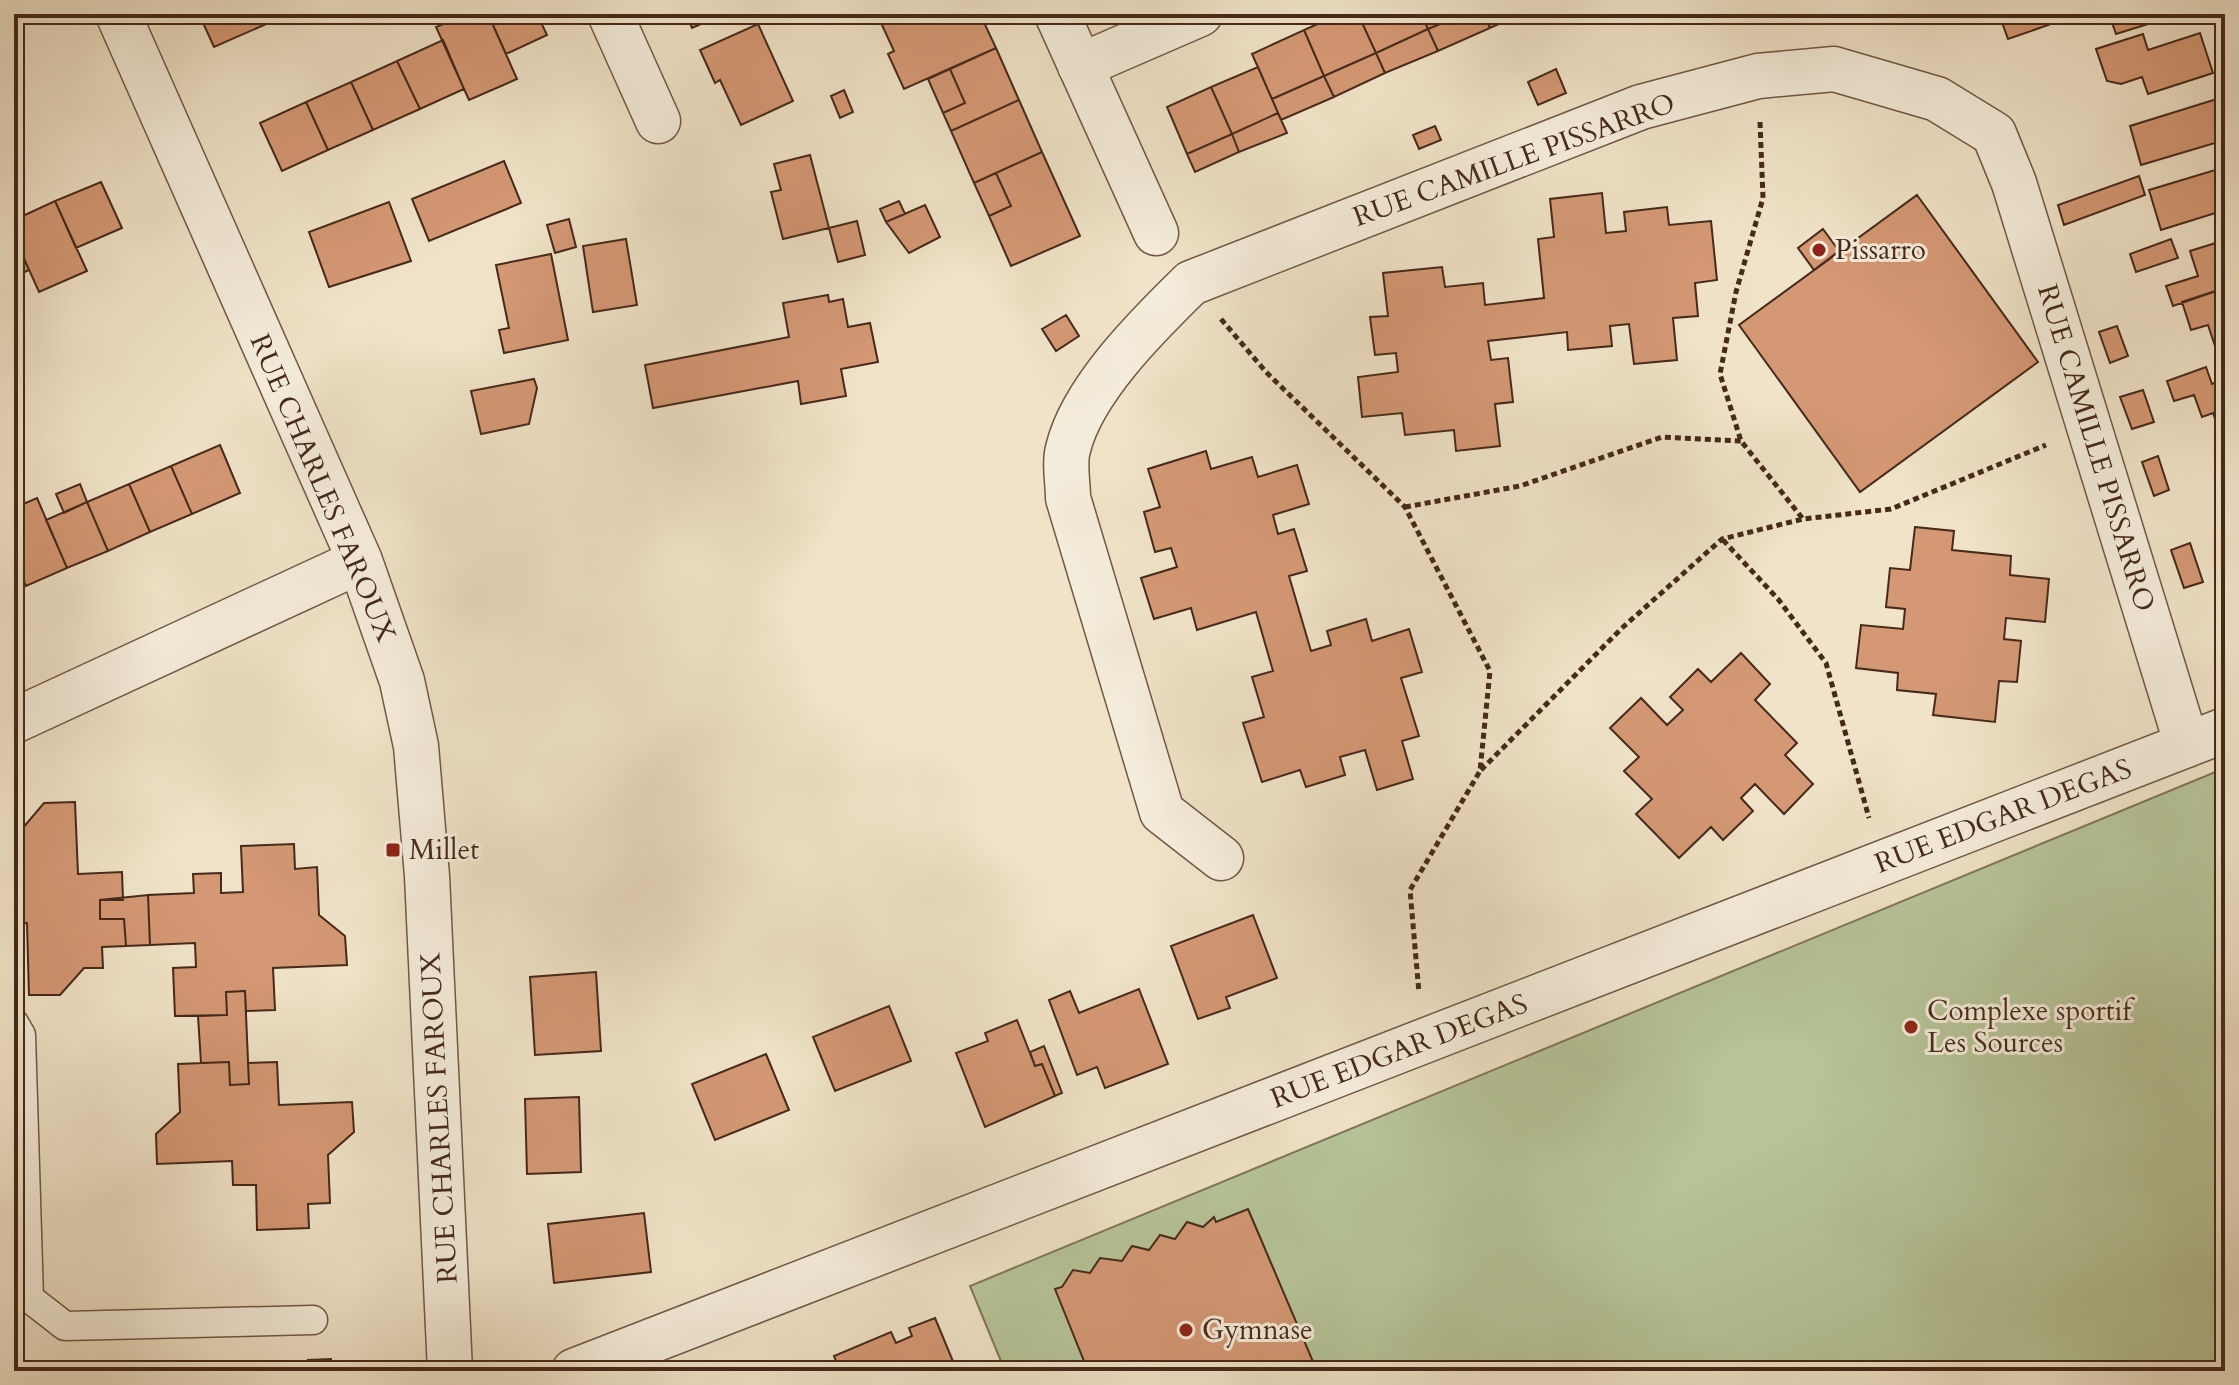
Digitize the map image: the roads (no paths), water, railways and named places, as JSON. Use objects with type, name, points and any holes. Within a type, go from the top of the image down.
[{"type":"street","name":"RUE CHARLES FAROUX","points":[[118,14],[360,561],[402,681],[416,746],[427,876],[450,1371]]},
{"type":"street","points":[[610,14],[658,121]]},
{"type":"street","points":[[1057,14],[1156,233]]},
{"type":"street","points":[[1080,66],[1200,14]]},
{"type":"street","name":"RUE CAMILLE PISSARRO","points":[[1221,858],[1162,812],[1068,498],[1067,450],[1089,401],[1158,315],[1191,283],[1641,107],[1758,76],[1834,69],[1937,99],[1994,134],[2014,183],[2090,427],[2206,738]]},
{"type":"street","points":[[14,721],[360,561]]},
{"type":"street","name":"RUE EDGAR DEGAS","points":[[574,1371],[2206,738]]},
{"type":"lane","points":[[14,1023],[21,1035],[29,1298],[65,1326],[313,1320]]},
{"type":"place","name":"Pissarro","points":[[1819,250]]},
{"type":"place","name":"Millet","points":[[393,850]]},
{"type":"place","name":"Complexe sportif Les Sources","points":[[1911,1027]]},
{"type":"place","name":"Gymnase","points":[[1186,1330]]}]
